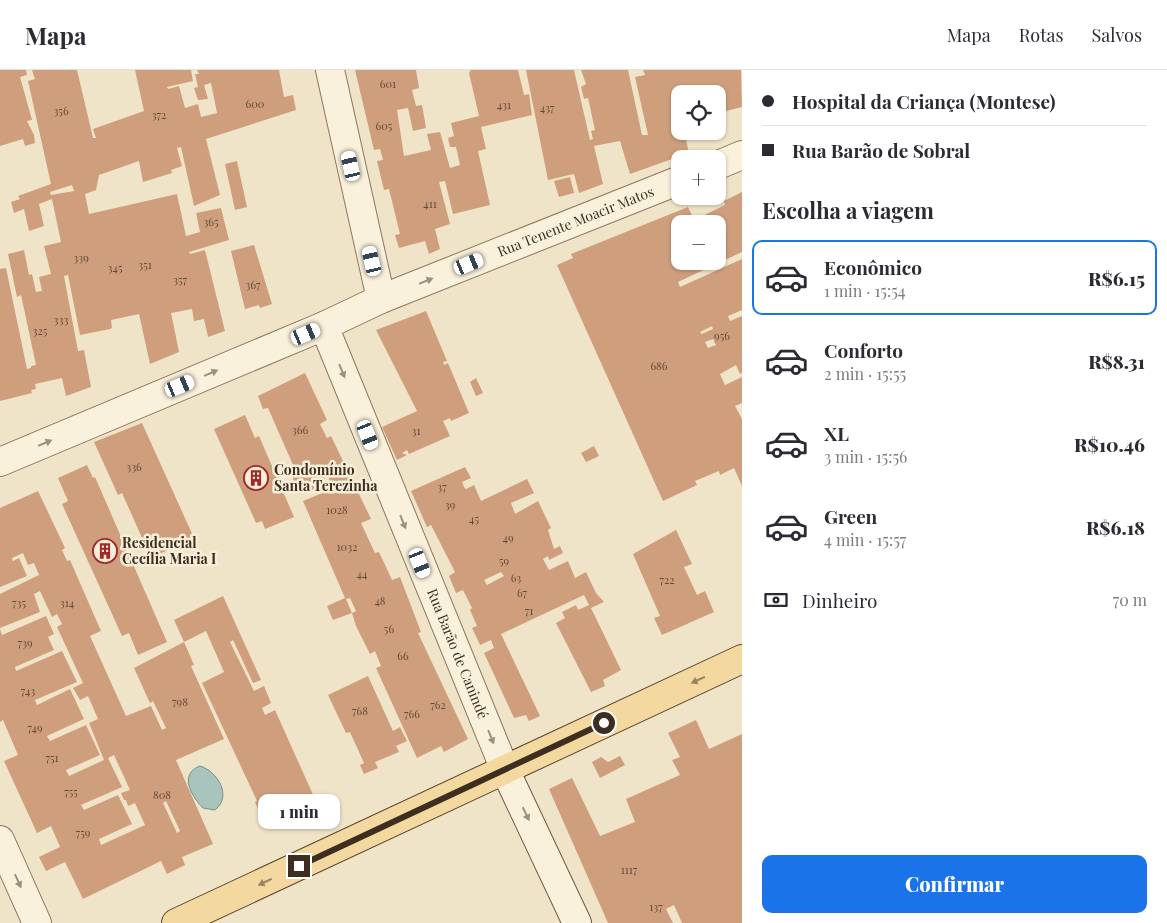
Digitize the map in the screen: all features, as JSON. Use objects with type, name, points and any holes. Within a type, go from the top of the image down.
[{"type":"main road","points":[[176,923],[742,659]]},
{"type":"street","points":[[330,70],[381,299]]},
{"type":"street","points":[[726,162],[742,155]]},
{"type":"street","name":"Rua Tenente Moacir Matos","points":[[0,462],[324,326],[381,299],[671,184]]},
{"type":"street","name":"Rua Barão de Canindé","points":[[324,326],[504,770],[577,923]]},
{"type":"street","points":[[0,840],[36,923]]},
{"type":"water","points":[[200,766],[212,773],[221,785],[223,798],[215,810],[203,808],[191,792],[188,780],[190,774]]},
{"type":"building","points":[[0,70],[26,70],[27,75],[20,77],[32,120],[27,121],[34,135],[35,143],[25,146],[23,139],[0,146]]},
{"type":"building","points":[[32,70],[77,70],[93,138],[96,138],[93,129],[144,111],[135,70],[191,70],[193,81],[167,87],[168,89],[179,86],[185,108],[198,104],[201,117],[217,113],[211,83],[204,85],[208,99],[198,100],[194,88],[198,87],[195,74],[199,74],[197,70],[279,70],[284,97],[293,95],[296,110],[206,139],[220,195],[194,206],[181,147],[177,148],[182,166],[171,170],[172,173],[143,182],[139,161],[99,175],[96,190],[85,194],[89,214],[177,194],[186,236],[200,232],[196,213],[221,208],[229,240],[189,252],[190,254],[205,250],[225,331],[208,337],[204,319],[194,321],[192,309],[171,313],[179,352],[150,364],[139,314],[111,320],[112,328],[110,329],[80,335],[68,275],[64,276],[78,351],[84,350],[91,387],[66,396],[62,378],[35,384],[36,389],[31,390],[32,393],[0,401],[0,269],[6,268],[27,369],[31,368],[31,366],[36,365],[21,295],[17,297],[8,254],[24,250],[29,275],[32,274],[36,292],[42,291],[39,277],[51,274],[44,246],[61,242],[52,199],[39,204],[44,226],[29,231],[24,209],[14,213],[11,202],[20,199],[18,196],[51,184],[28,81],[35,79]],"holes":[[[72,185],[74,191],[51,195],[50,192]]]},
{"type":"building","points":[[355,70],[416,70],[419,88],[412,90],[416,106],[422,105],[426,128],[413,131],[408,108],[397,110],[404,156],[431,150],[427,134],[440,132],[450,168],[460,165],[456,147],[450,147],[448,138],[454,136],[451,123],[479,116],[469,73],[471,70],[518,70],[524,95],[529,94],[532,115],[481,127],[486,149],[478,151],[490,205],[453,214],[445,181],[439,182],[450,224],[435,229],[440,249],[429,254],[425,241],[399,248],[395,235],[400,234],[389,189],[384,190],[377,161],[383,160],[380,149],[374,150]]},
{"type":"building","points":[[526,70],[574,70],[590,140],[593,139],[591,131],[595,130],[588,98],[584,99],[581,87],[586,84],[581,70],[628,70],[642,135],[648,135],[635,77],[645,75],[643,70],[741,70],[742,107],[726,111],[726,85],[671,85],[671,140],[686,140],[688,150],[671,150],[671,159],[630,174],[620,141],[594,146],[603,184],[579,193],[574,174],[548,180]]},
{"type":"building","points":[[237,161],[247,207],[235,210],[225,164]]},
{"type":"building","points":[[570,177],[574,193],[559,197],[554,181]]},
{"type":"building","points":[[742,192],[742,252],[726,260],[726,215],[704,215],[726,205],[726,200]]},
{"type":"building","points":[[688,207],[692,215],[671,215],[671,270],[704,270],[678,282],[680,287],[718,270],[726,270],[726,266],[742,259],[742,310],[728,316],[730,321],[742,316],[742,373],[740,374],[736,365],[720,374],[725,385],[742,377],[742,403],[735,406],[742,419],[742,486],[734,468],[720,475],[719,471],[695,481],[697,485],[663,501],[557,265],[573,258],[571,254]],"holes":[[[712,326],[713,329],[702,334],[700,332]],[[713,339],[716,345],[708,348],[705,342]]]},
{"type":"building","points":[[254,245],[272,304],[260,308],[259,305],[245,309],[231,251]]},
{"type":"building","points":[[426,311],[447,361],[443,362],[444,365],[448,363],[469,413],[451,421],[450,418],[443,421],[450,436],[409,454],[407,450],[402,453],[407,455],[397,460],[382,427],[417,411],[376,330]]},
{"type":"building","points":[[305,373],[327,420],[320,424],[327,438],[331,436],[371,519],[361,523],[375,553],[379,552],[392,580],[400,577],[421,632],[418,633],[468,739],[444,752],[441,746],[417,758],[376,668],[381,666],[375,651],[370,654],[356,626],[352,613],[333,620],[327,606],[345,598],[303,501],[332,489],[328,475],[325,468],[320,470],[325,479],[318,482],[320,486],[305,494],[305,491],[299,494],[292,476],[297,474],[268,408],[263,409],[258,396]],"holes":[[[350,598],[356,611],[352,613],[346,599]]]},
{"type":"building","points":[[476,378],[483,393],[476,396],[470,382]]},
{"type":"building","name":"Condomínio Santa Terezinha","points":[[245,415],[255,438],[259,436],[294,517],[265,529],[262,521],[256,523],[214,429]]},
{"type":"building","points":[[142,423],[194,538],[151,558],[122,493],[118,495],[94,442]]},
{"type":"building","points":[[594,446],[599,456],[586,462],[581,453]]},
{"type":"building","name":"Residencial Cecília Maria I","points":[[87,465],[93,478],[95,477],[167,642],[138,655],[129,633],[122,636],[62,504],[68,501],[58,478]]},
{"type":"building","points":[[465,467],[471,478],[462,482],[464,487],[466,489],[474,485],[481,501],[527,479],[534,493],[511,503],[515,514],[538,501],[551,528],[548,530],[554,549],[560,546],[563,553],[549,560],[548,556],[543,559],[549,570],[568,561],[575,578],[586,572],[596,593],[604,602],[591,608],[621,670],[603,680],[605,686],[591,692],[556,623],[565,618],[562,612],[576,605],[578,610],[589,605],[584,595],[501,634],[540,716],[529,721],[526,715],[514,718],[484,653],[494,648],[491,640],[480,645],[472,628],[477,626],[470,610],[472,608],[463,590],[456,593],[449,576],[455,572],[431,525],[427,527],[411,491]],"holes":[[[501,572],[504,576],[487,585],[484,580]]]},
{"type":"building","points":[[38,491],[65,548],[62,550],[67,561],[70,560],[101,631],[90,636],[126,716],[151,706],[162,730],[166,728],[153,701],[150,703],[134,668],[184,642],[194,665],[191,666],[224,739],[176,760],[213,844],[182,857],[185,865],[167,874],[161,861],[83,899],[65,862],[46,871],[39,857],[60,847],[51,826],[37,833],[4,761],[18,755],[3,720],[0,722],[0,629],[2,635],[46,616],[54,634],[48,637],[54,650],[15,667],[16,671],[62,651],[77,682],[35,700],[37,705],[70,689],[84,719],[47,736],[50,741],[86,725],[100,755],[66,770],[69,776],[104,760],[89,723],[98,719],[88,696],[80,700],[73,688],[83,683],[57,627],[62,624],[57,614],[52,617],[40,591],[34,594],[40,612],[0,628],[0,594],[39,575],[34,563],[28,565],[23,553],[12,558],[13,561],[19,558],[27,576],[0,587],[0,508]],"holes":[[[114,755],[130,790],[121,793],[124,800],[126,800],[128,806],[135,803],[145,825],[101,845],[99,839],[132,824],[118,795],[84,810],[81,805],[122,787],[108,758]],[[166,801],[180,831],[177,833],[163,803]]]},
{"type":"building","points":[[676,530],[692,564],[684,567],[697,595],[705,591],[714,612],[662,635],[654,618],[660,616],[633,554]]},
{"type":"building","points":[[223,596],[261,680],[253,683],[233,640],[230,642],[254,691],[264,686],[271,703],[262,708],[265,715],[275,710],[319,808],[268,829],[255,802],[257,801],[202,683],[224,672],[206,631],[184,642],[174,620]]},
{"type":"building","points":[[368,676],[393,731],[400,727],[407,741],[396,746],[399,752],[375,762],[378,768],[364,774],[360,765],[364,763],[350,732],[346,733],[328,695]]},
{"type":"building","points":[[696,720],[709,749],[742,734],[742,923],[682,923],[674,905],[666,909],[673,923],[608,923],[549,789],[572,778],[600,836],[635,822],[626,799],[680,775],[672,760],[680,757],[668,733]]},
{"type":"building","points":[[620,756],[625,765],[600,778],[592,762],[601,757],[608,762]]},
{"type":"place","name":"Condomínio Santa Terezinha","points":[[256,478]]},
{"type":"place","name":"Residencial Cecília Maria I","points":[[105,551]]},
{"type":"route","points":[[299,866],[604,723]]}]
